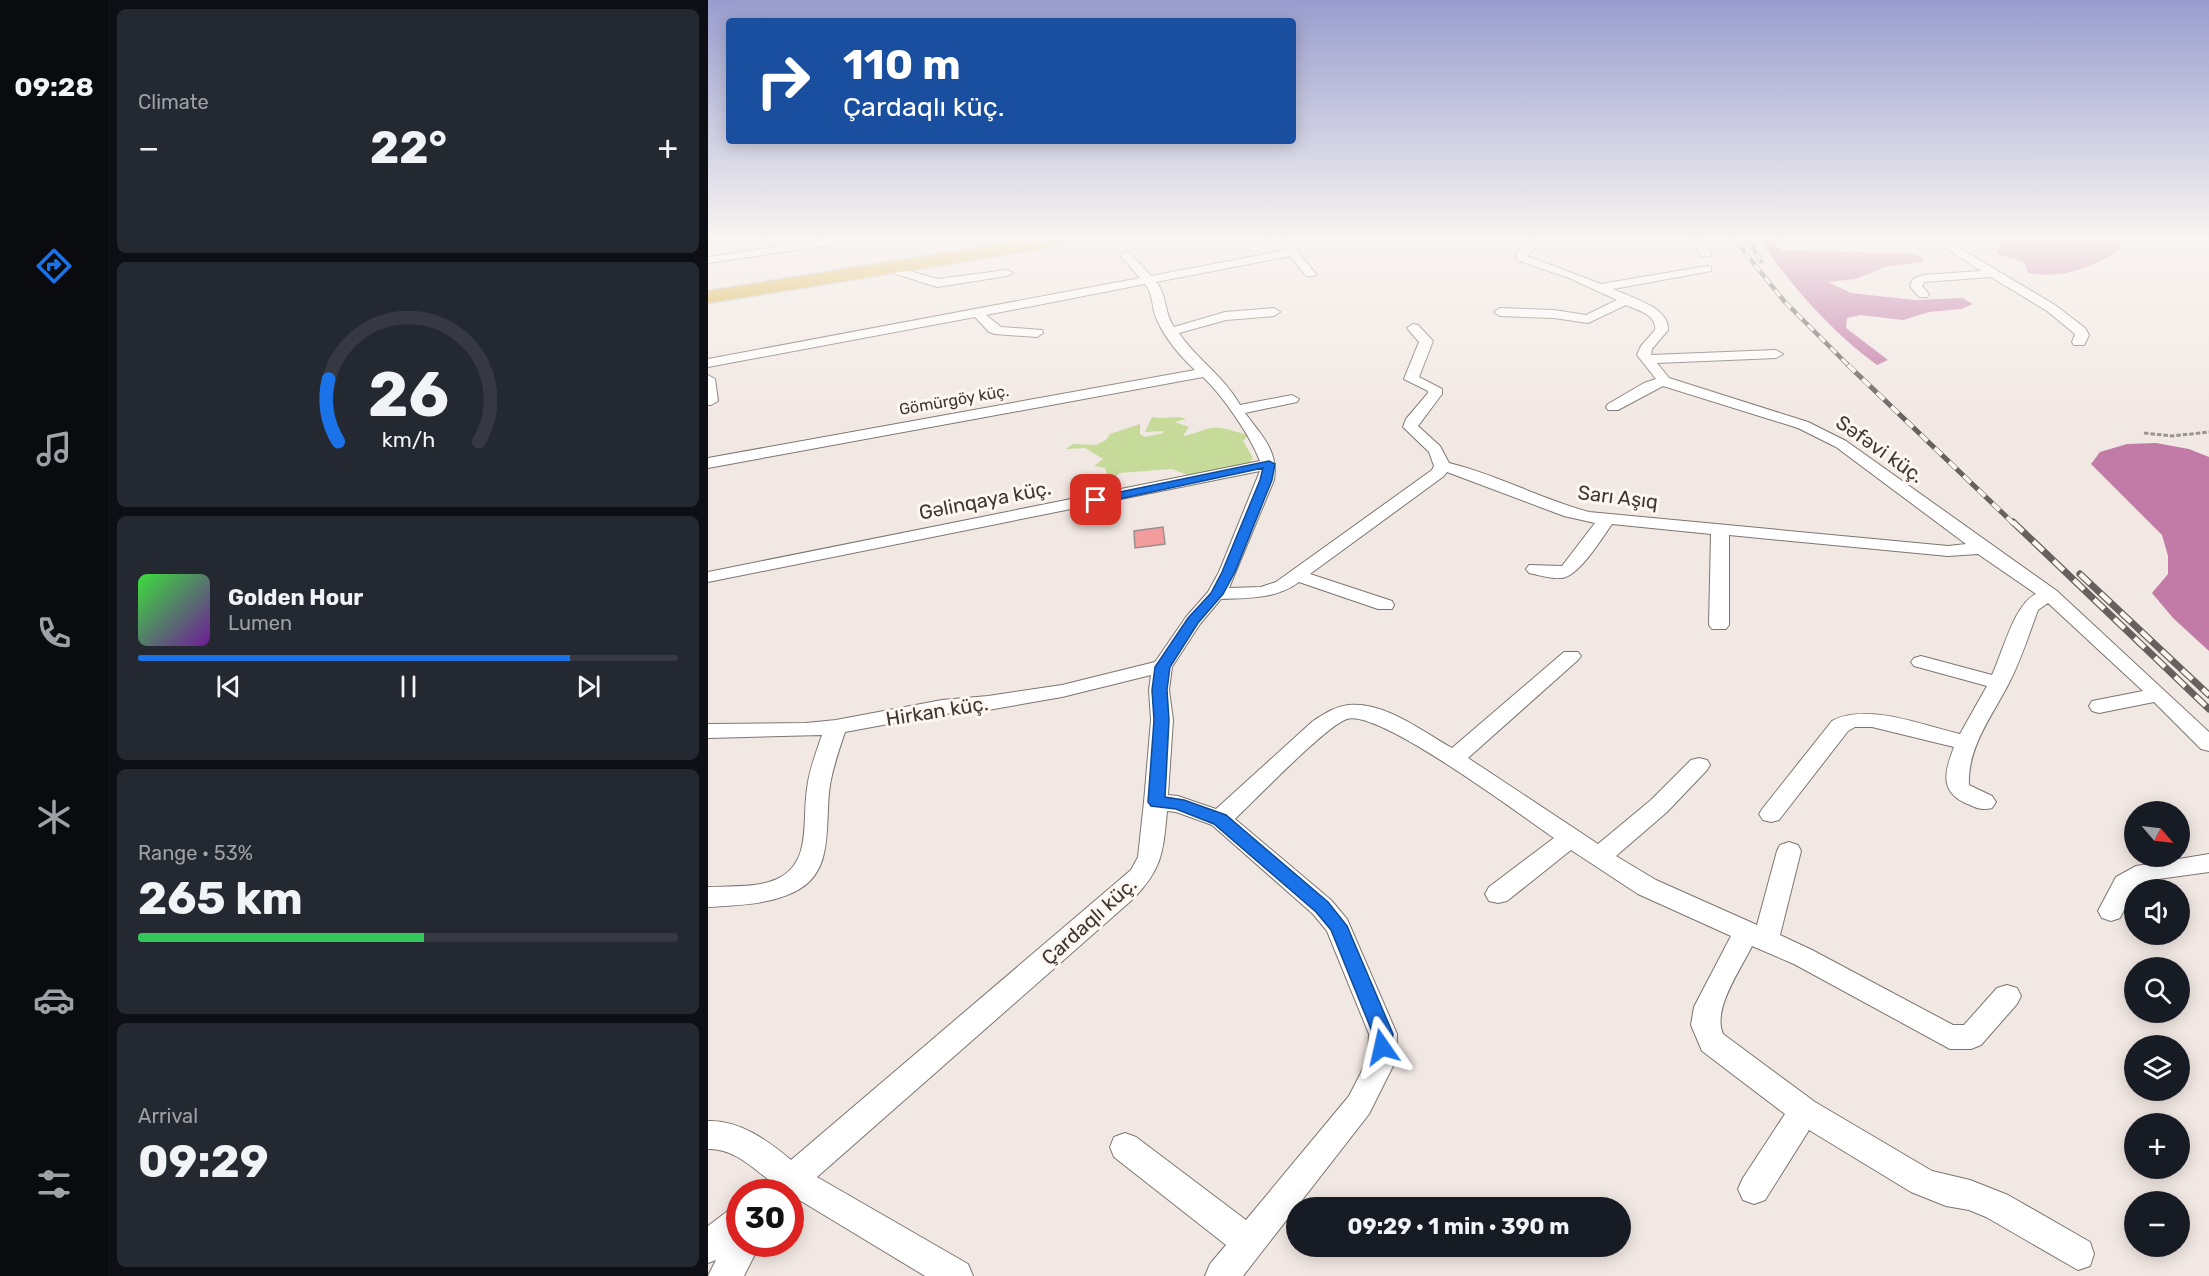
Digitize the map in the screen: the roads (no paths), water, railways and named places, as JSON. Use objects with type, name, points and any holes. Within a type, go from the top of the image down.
[{"type":"street","points":[[708,363],[1048,300]]},
{"type":"street","points":[[1158,300],[1163,320],[1173,331],[1187,355],[1225,390],[1263,449],[1269,464]]},
{"type":"street","points":[[1500,312],[1554,314],[1588,319],[1626,300],[1659,318],[1662,324],[1659,335],[1664,344]]},
{"type":"street","points":[[2037,300],[2080,331],[2083,335],[2079,342]]},
{"type":"street","points":[[1173,331],[1225,316],[1274,312]]},
{"type":"street","points":[[978,314],[994,329],[1000,331],[1037,333]]},
{"type":"street","points":[[1216,594],[1263,592],[1282,586],[1299,576],[1438,473],[1443,466],[1442,457],[1410,427],[1411,422],[1435,394],[1436,389],[1411,379],[1426,341],[1413,328]]},
{"type":"street","points":[[1613,407],[1649,386],[1664,381],[1647,359],[1644,350],[1664,344],[1705,345]]},
{"type":"street","points":[[1647,359],[1776,354]]},
{"type":"street","name":"Gömürgöy küç.","points":[[708,463],[1207,372]]},
{"type":"street","points":[[708,379],[711,401]]},
{"type":"street","name":"Səfəvi küç.","points":[[1664,381],[1696,394],[1803,425],[1829,436],[1982,548],[2050,594],[2209,744]]},
{"type":"street","points":[[1236,410],[1292,399]]},
{"type":"street","name":"Gəlinqaya küç.","points":[[708,577],[1269,464]]},
{"type":"street","name":"Çardaqlı küç.","points":[[793,1179],[1140,876],[1150,857],[1156,802],[1161,720],[1159,690],[1162,667],[1192,621],[1216,594],[1228,572],[1266,480],[1269,464]]},
{"type":"street","name":"Sarı Aşıq","points":[[1443,466],[1473,474],[1553,508],[1607,519],[1948,551],[1982,548]]},
{"type":"street","points":[[1535,568],[1562,573],[1568,570],[1607,519]]},
{"type":"street","points":[[1719,625],[1720,528]]},
{"type":"street","points":[[1299,576],[1385,605]]},
{"type":"street","points":[[1984,802],[1965,794],[1958,787],[1957,777],[1966,743],[1999,683],[2029,608],[2036,601],[2050,594]]},
{"type":"street","points":[[1453,759],[1571,656]]},
{"type":"street","points":[[1921,663],[1999,683]]},
{"type":"street","name":"Hirkan küç.","points":[[708,732],[806,730],[836,727],[942,707],[988,703],[1062,691],[1141,670],[1162,667]]},
{"type":"street","points":[[2099,706],[2159,695]]},
{"type":"street","points":[[1220,819],[1321,726],[1347,711],[1361,711],[1377,717],[1453,759],[1647,887],[1756,936],[1950,1037],[1971,1037],[2007,996]]},
{"type":"street","points":[[1771,814],[1840,726],[1848,721],[1858,718],[1872,720],[1966,743]]},
{"type":"street","points":[[708,897],[770,891],[788,885],[801,876],[809,865],[816,840],[817,791],[836,727]]},
{"type":"street","points":[[1599,857],[1659,806],[1699,765]]},
{"type":"street","points":[[1156,802],[1178,804],[1220,819],[1322,907],[1338,926],[1383,1034],[1382,1060],[1359,1105],[1222,1276]]},
{"type":"street","points":[[1498,894],[1571,838]]},
{"type":"street","points":[[1789,851],[1756,936],[1708,1007],[1705,1025],[1712,1042],[1804,1111],[1922,1182],[1946,1191],[1970,1195],[1997,1206],[2078,1254]]},
{"type":"street","points":[[2111,911],[2125,884],[2145,872],[2209,863]]},
{"type":"street","points":[[1754,1189],[1804,1111]]},
{"type":"street","points":[[708,1135],[732,1138],[774,1179]]},
{"type":"street","points":[[1125,1147],[1249,1242]]},
{"type":"street","points":[[804,1199],[956,1276]]},
{"type":"street","points":[[708,1247],[726,1232]]},
{"type":"street","points":[[725,1276],[736,1257]]},
{"type":"railway","points":[[1783,300],[1848,365]]},
{"type":"railway","points":[[1848,365],[2014,524]]},
{"type":"railway","points":[[2013,522],[2209,709]]},
{"type":"railway","points":[[2080,574],[2209,695]]}]
